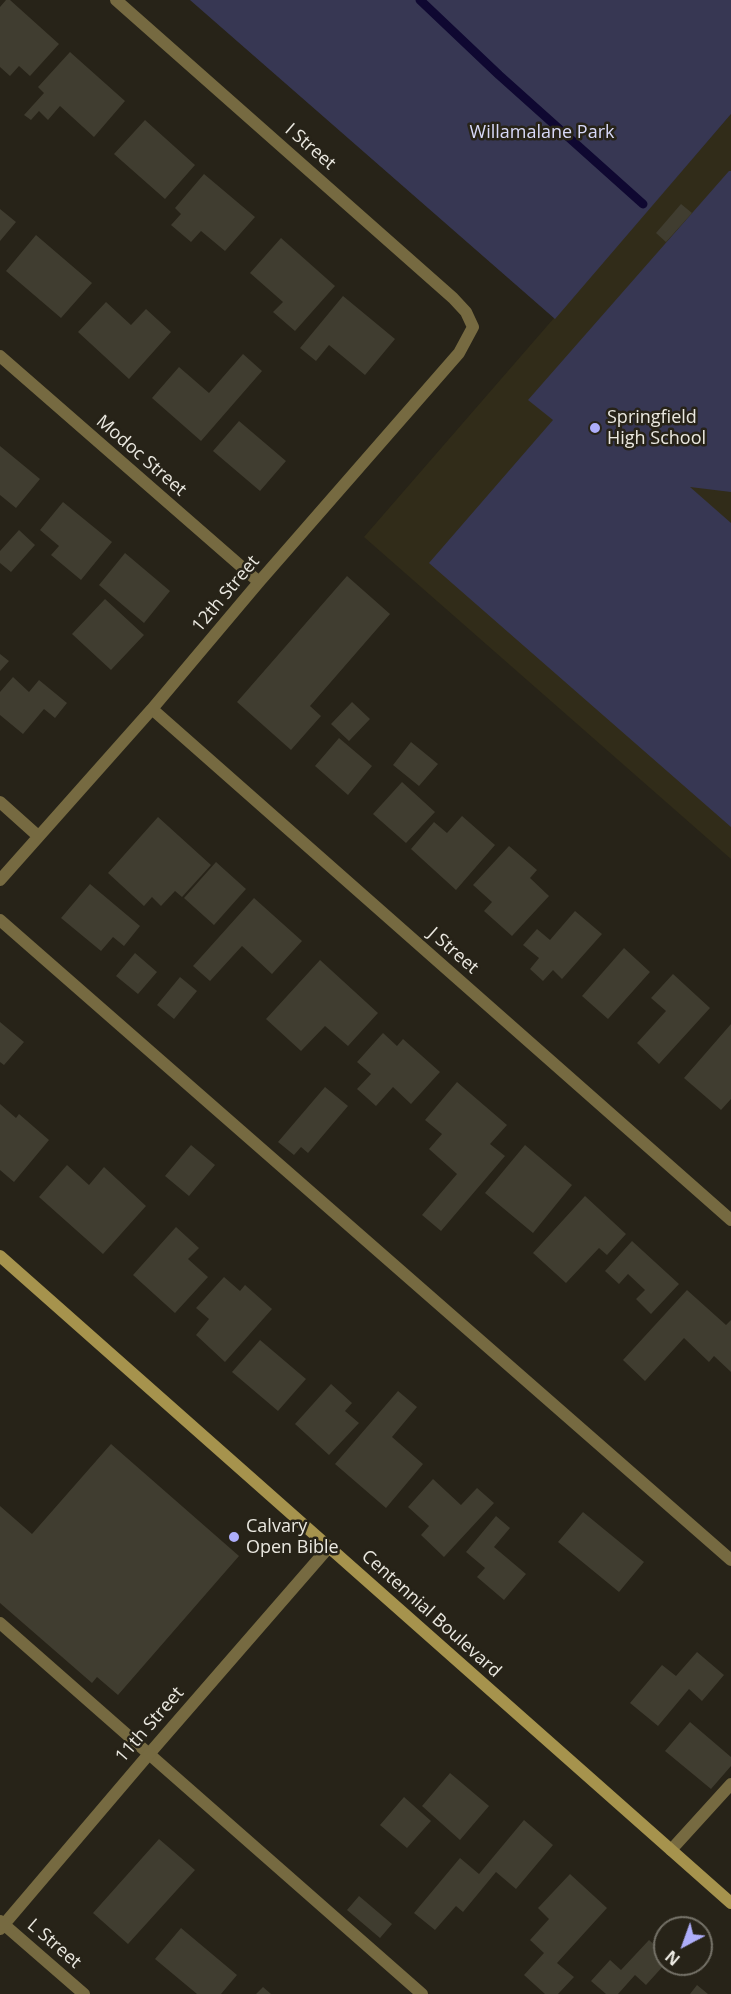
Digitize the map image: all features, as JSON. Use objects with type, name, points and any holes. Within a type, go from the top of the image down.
[{"type":"main road","name":"Centennial Boulevard","points":[[0,1256],[731,1903]]},
{"type":"street","name":"I Street","points":[[116,0],[453,298],[466,312],[473,327]]},
{"type":"street","name":"12th Street","points":[[0,880],[152,709],[459,352],[473,327]]},
{"type":"street","name":"Modoc Street","points":[[0,356],[259,582]]},
{"type":"street","name":"J Street","points":[[152,709],[731,1220]]},
{"type":"street","points":[[0,802],[38,836]]},
{"type":"street","points":[[0,920],[731,1560]]},
{"type":"street","name":"11th Street","points":[[1,1924],[329,1547]]},
{"type":"street","points":[[0,1623],[422,1994]]},
{"type":"street","points":[[671,1850],[731,1784]]},
{"type":"street","name":"L Street","points":[[1,1924],[84,1994]]},
{"type":"shaded area","name":"Springfield High School","points":[[731,114],[731,859],[364,537]]},
{"type":"green space","name":"Willamalane Park","points":[[190,0],[731,0],[731,114],[555,319]]},
{"type":"green space","name":"Springfield High School","points":[[731,171],[731,492],[690,487],[731,523],[731,827],[429,563],[553,420],[528,400]]},
{"type":"building","points":[[6,0],[10,0],[59,44],[30,76],[19,66],[10,76],[0,67],[0,7]]},
{"type":"building","points":[[70,52],[125,101],[94,137],[60,106],[48,120],[39,111],[31,120],[24,115],[44,93],[38,87]]},
{"type":"building","points":[[145,120],[195,165],[165,199],[114,154]]},
{"type":"building","points":[[204,174],[255,217],[225,251],[201,231],[191,242],[171,225],[181,214],[175,208]]},
{"type":"building","points":[[681,204],[692,213],[666,242],[656,233]]},
{"type":"building","points":[[0,209],[16,222],[0,241]]},
{"type":"building","points":[[36,235],[92,283],[61,318],[6,271]]},
{"type":"building","points":[[281,238],[335,286],[295,331],[273,312],[283,302],[250,273]]},
{"type":"building","points":[[343,296],[395,339],[365,375],[329,345],[316,361],[300,348]]},
{"type":"building","points":[[106,302],[131,325],[146,309],[171,332],[129,379],[78,332]]},
{"type":"building","points":[[243,354],[262,371],[201,441],[152,398],[179,367],[209,393]]},
{"type":"building","points":[[239,421],[286,461],[260,491],[213,451]]},
{"type":"building","points":[[0,446],[40,479],[16,508],[0,495]]},
{"type":"building","points":[[63,502],[112,542],[81,580],[51,555],[59,546],[40,530]]},
{"type":"building","points":[[19,530],[35,545],[11,572],[0,563],[0,551]]},
{"type":"building","points":[[125,553],[170,591],[144,623],[99,585]]},
{"type":"building","points":[[347,576],[390,614],[310,706],[321,716],[291,750],[237,702]]},
{"type":"building","points":[[105,599],[144,635],[111,670],[72,634]]},
{"type":"building","points":[[0,654],[9,661],[0,671]]},
{"type":"building","points":[[13,677],[29,692],[39,680],[67,703],[55,718],[44,709],[23,734],[0,715],[0,692]]},
{"type":"building","points":[[352,702],[370,719],[349,741],[331,724]]},
{"type":"building","points":[[339,738],[372,766],[348,795],[315,766]]},
{"type":"building","points":[[411,742],[438,764],[419,786],[393,765]]},
{"type":"building","points":[[402,782],[435,812],[406,843],[373,814]]},
{"type":"building","points":[[462,816],[495,845],[456,890],[411,849],[434,822],[447,833]]},
{"type":"building","points":[[158,817],[211,865],[182,897],[175,891],[161,906],[152,897],[144,906],[108,873]]},
{"type":"building","points":[[509,846],[537,870],[530,878],[549,896],[512,936],[484,911],[492,902],[473,885]]},
{"type":"building","points":[[216,862],[246,889],[214,925],[184,898]]},
{"type":"building","points":[[90,884],[140,926],[124,946],[113,937],[101,951],[61,918]]},
{"type":"building","points":[[254,898],[302,941],[272,974],[242,946],[210,981],[193,966]]},
{"type":"building","points":[[575,911],[602,934],[562,979],[553,970],[543,981],[530,969],[539,958],[523,945],[537,929],[550,940]]},
{"type":"building","points":[[624,948],[650,972],[608,1019],[582,996]]},
{"type":"building","points":[[135,953],[157,972],[138,994],[116,976]]},
{"type":"building","points":[[320,960],[378,1013],[348,1046],[325,1026],[301,1051],[266,1019]]},
{"type":"building","points":[[673,974],[710,1008],[659,1064],[637,1043],[666,1011],[651,998]]},
{"type":"building","points":[[180,977],[197,991],[174,1019],[157,1005]]},
{"type":"building","points":[[0,1022],[24,1042],[4,1065],[0,1062]]},
{"type":"building","points":[[731,1024],[731,1099],[721,1110],[684,1078]]},
{"type":"building","points":[[383,1033],[397,1046],[403,1039],[440,1072],[411,1104],[393,1087],[376,1106],[357,1089],[371,1074],[357,1062]]},
{"type":"building","points":[[457,1082],[507,1125],[490,1144],[505,1156],[441,1231],[422,1215],[457,1174],[429,1149],[442,1134],[425,1120]]},
{"type":"building","points":[[325,1087],[348,1106],[308,1153],[301,1147],[294,1155],[278,1142]]},
{"type":"building","points":[[0,1104],[16,1118],[19,1114],[49,1140],[14,1182],[0,1170]]},
{"type":"building","points":[[191,1145],[215,1165],[189,1196],[165,1176]]},
{"type":"building","points":[[525,1145],[572,1185],[533,1233],[485,1193]]},
{"type":"building","points":[[67,1165],[89,1185],[104,1167],[146,1206],[103,1254],[39,1197]]},
{"type":"building","points":[[585,1196],[626,1234],[607,1255],[599,1248],[566,1283],[533,1253]]},
{"type":"building","points":[[176,1227],[199,1248],[188,1259],[208,1277],[175,1313],[133,1275]]},
{"type":"building","points":[[632,1241],[679,1284],[651,1314],[636,1299],[645,1290],[628,1274],[619,1284],[605,1271]]},
{"type":"building","points":[[224,1277],[240,1291],[245,1285],[272,1309],[225,1362],[196,1335],[209,1319],[196,1308]]},
{"type":"building","points":[[687,1290],[726,1325],[731,1320],[731,1372],[714,1356],[709,1362],[684,1338],[645,1381],[623,1360]]},
{"type":"building","points":[[260,1340],[306,1379],[278,1411],[232,1372]]},
{"type":"building","points":[[331,1384],[352,1403],[345,1411],[359,1423],[329,1455],[295,1424]]},
{"type":"building","points":[[398,1391],[417,1407],[392,1437],[423,1464],[386,1508],[335,1464]]},
{"type":"building","points":[[111,1444],[239,1556],[118,1695],[97,1677],[92,1683],[0,1603],[0,1506],[32,1534]]},
{"type":"building","points":[[433,1479],[461,1505],[477,1488],[494,1503],[444,1557],[421,1535],[429,1526],[408,1507]]},
{"type":"building","points":[[583,1512],[644,1562],[619,1592],[558,1542]]},
{"type":"building","points":[[496,1516],[510,1528],[494,1547],[526,1574],[504,1600],[477,1577],[485,1568],[466,1552]]},
{"type":"building","points":[[697,1652],[724,1675],[702,1701],[689,1689],[658,1726],[630,1703],[662,1665],[676,1676]]},
{"type":"building","points":[[690,1722],[731,1757],[731,1766],[711,1789],[665,1751]]},
{"type":"building","points":[[450,1773],[489,1806],[460,1840],[422,1806]]},
{"type":"building","points":[[404,1797],[431,1821],[407,1848],[380,1825]]},
{"type":"building","points":[[524,1820],[553,1845],[516,1889],[496,1872],[463,1912],[456,1906],[435,1930],[414,1913],[460,1858],[479,1874]]},
{"type":"building","points":[[159,1839],[195,1870],[128,1944],[93,1913]]},
{"type":"building","points":[[570,1874],[607,1908],[557,1963],[574,1977],[558,1994],[545,1994],[524,1975],[544,1953],[530,1940],[549,1919],[538,1908]]},
{"type":"building","points":[[359,1896],[392,1924],[380,1938],[347,1910]]},
{"type":"building","points":[[181,1928],[237,1975],[221,1994],[197,1994],[155,1959]]},
{"type":"building","points":[[649,1940],[653,1944],[654,1976],[646,1985],[635,1975],[618,1994],[606,1994],[591,1981],[610,1960],[621,1970]]},
{"type":"building","points":[[697,1985],[708,1994],[690,1994]]},
{"type":"building","points":[[263,1987],[271,1994],[256,1994]]},
{"type":"waterway","points":[[420,0],[499,75],[643,204]]},
{"type":"place","name":"Springfield High School","points":[[595,428]]},
{"type":"place","name":"Calvary Open Bible","points":[[234,1537]]}]
